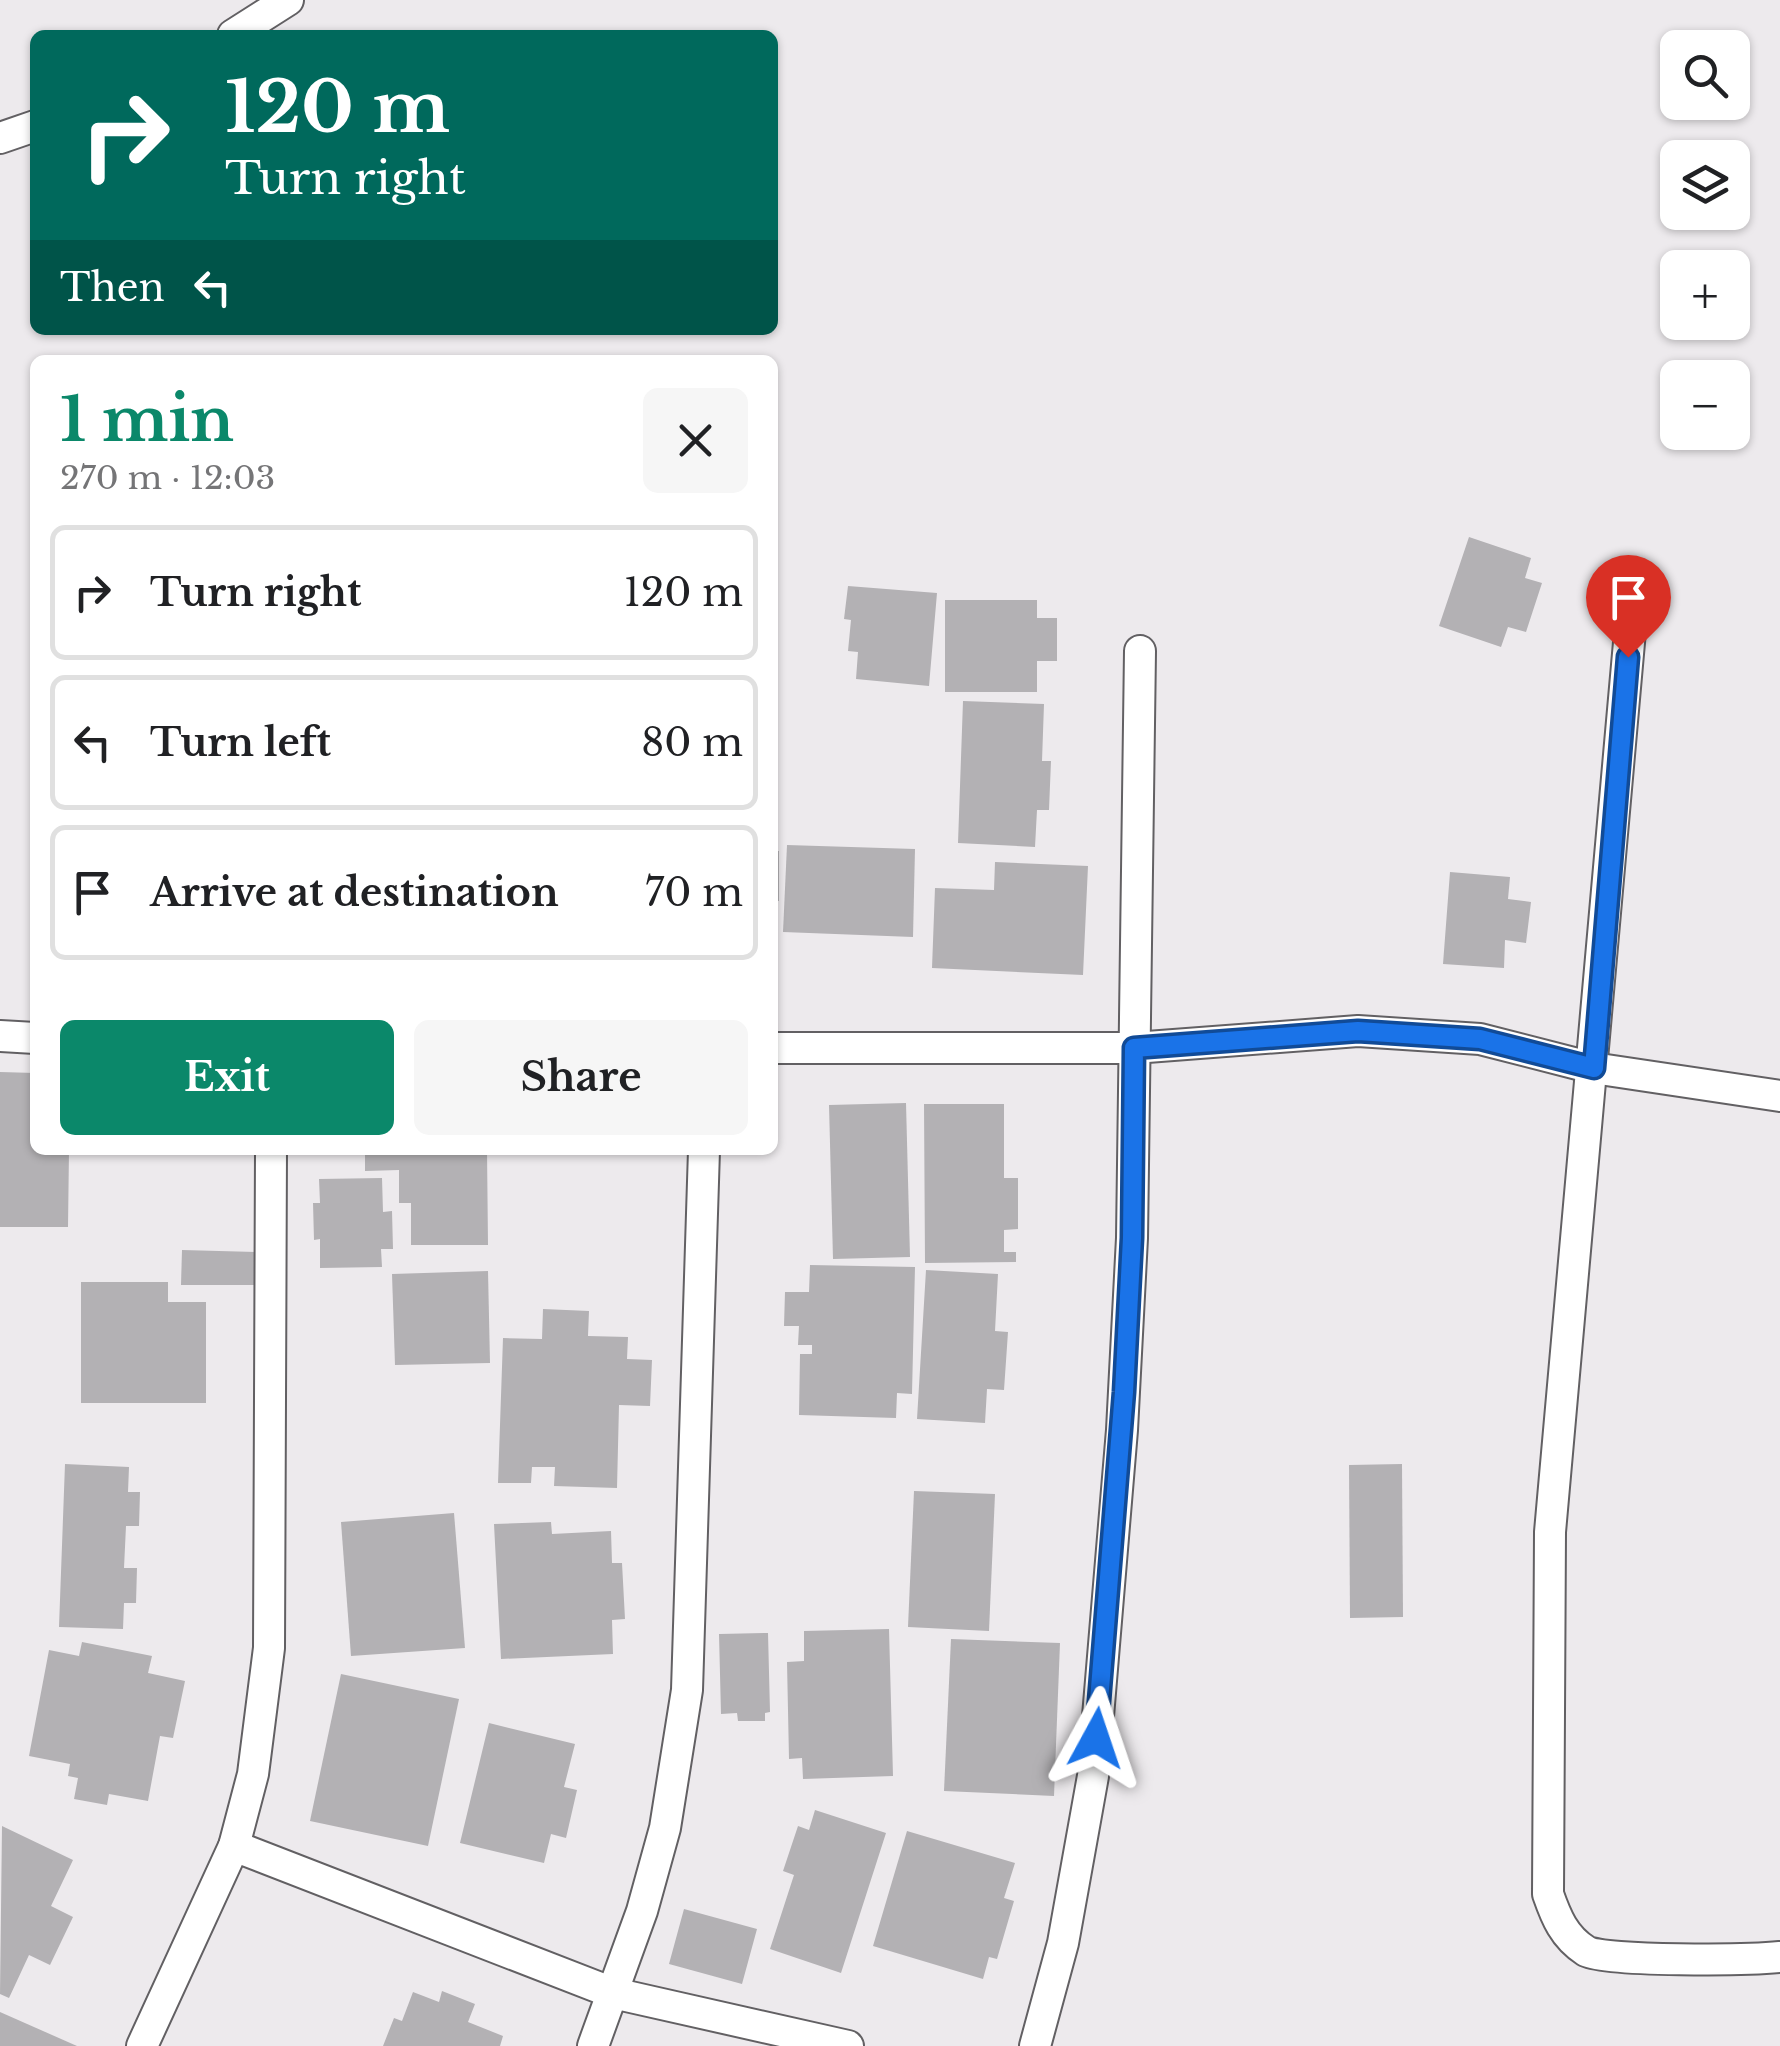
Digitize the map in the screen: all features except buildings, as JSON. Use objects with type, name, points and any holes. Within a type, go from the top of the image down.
[{"type":"street","points":[[241,30],[288,0]]},
{"type":"street","points":[[0,138],[30,128]]},
{"type":"street","points":[[1632,620],[1550,1532],[1548,1894],[1560,1927],[1589,1953],[1737,1961],[1780,1957]]},
{"type":"street","points":[[1034,2046],[1063,1944],[1093,1776],[1124,1392],[1132,1238],[1140,651]]},
{"type":"street","points":[[778,1048],[1134,1048],[1358,1031],[1480,1039],[1594,1068],[1780,1096]]},
{"type":"street","points":[[0,1036],[30,1038]]},
{"type":"street","points":[[142,2046],[234,1846],[254,1774],[269,1648],[271,1155]]},
{"type":"street","points":[[594,2046],[665,1828],[687,1690],[704,1155]]},
{"type":"street","points":[[234,1846],[613,1993],[848,2046]]},
{"type":"route","points":[[1096,1738],[1122,1430],[1132,1238],[1134,1048],[1358,1031],[1480,1039],[1594,1068],[1628,657]]}]
